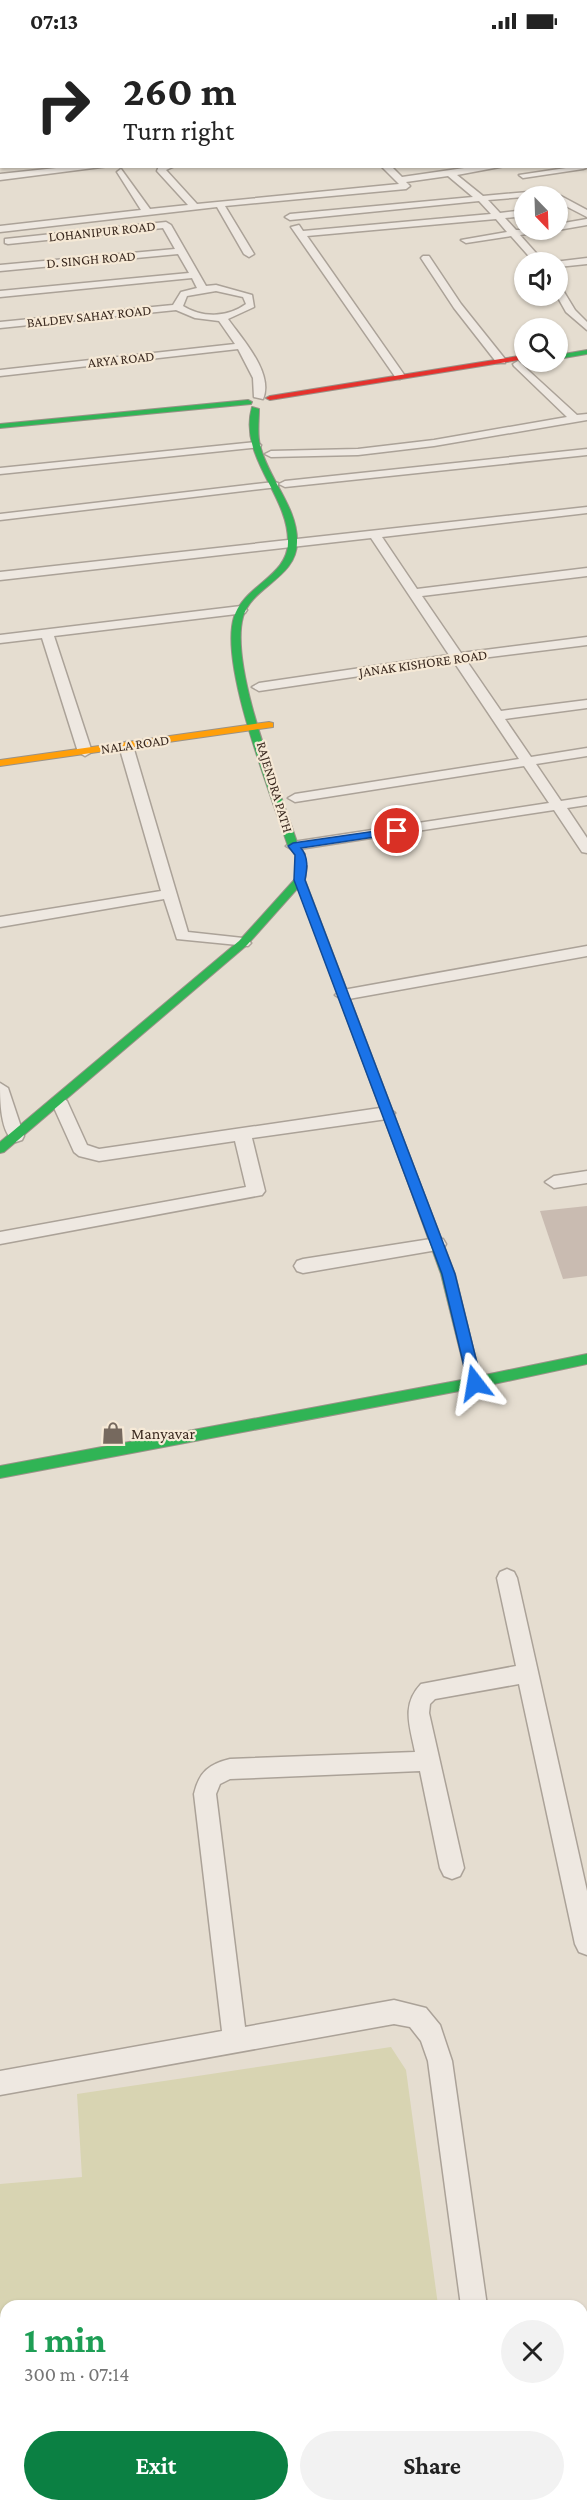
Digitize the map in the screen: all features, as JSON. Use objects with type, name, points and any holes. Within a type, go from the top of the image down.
[{"type":"main road","points":[[568,350],[587,347]]},
{"type":"main road","points":[[568,355],[587,352]]},
{"type":"main road","points":[[263,403],[400,376],[514,361]]},
{"type":"main road","points":[[0,426],[263,403],[514,363]]},
{"type":"main road","points":[[263,403],[256,445],[280,485]]},
{"type":"main road","points":[[241,610],[284,566],[301,542],[268,444],[263,403]]},
{"type":"main road","name":"RAJENDRA PATH","points":[[247,656],[254,610],[302,560],[301,542]]},
{"type":"main road","name":"RAJENDRA PATH","points":[[241,610],[239,615],[247,656],[299,849]]},
{"type":"main road","name":"NALA ROAD","points":[[0,763],[266,725]]},
{"type":"main road","name":"RAJENDRA PATH","points":[[296,804],[299,849]]},
{"type":"main road","points":[[299,849],[302,868],[300,880],[448,1274],[475,1383]]},
{"type":"main road","points":[[0,1149],[243,943],[300,880]]},
{"type":"main road","points":[[0,1472],[475,1383],[587,1359]]},
{"type":"street","points":[[0,177],[86,168]]},
{"type":"street","points":[[164,168],[160,169],[195,207]]},
{"type":"street","points":[[0,229],[277,197],[406,186],[387,168]]},
{"type":"street","points":[[399,180],[452,175],[490,168]]},
{"type":"street","points":[[511,168],[538,186]]},
{"type":"street","points":[[523,175],[572,168]]},
{"type":"street","points":[[121,172],[152,212],[166,225]]},
{"type":"street","points":[[452,175],[483,200],[514,233]]},
{"type":"street","points":[[277,197],[400,376]]},
{"type":"street","points":[[568,200],[587,199]]},
{"type":"street","points":[[290,217],[483,200],[514,200]]},
{"type":"street","points":[[220,204],[249,254]]},
{"type":"street","points":[[568,205],[587,214]]},
{"type":"street","points":[[301,234],[514,214]]},
{"type":"street","points":[[568,225],[587,222]]},
{"type":"street","name":"LOHANIPUR ROAD","points":[[0,242],[166,225],[203,289]]},
{"type":"street","points":[[465,240],[514,233]]},
{"type":"street","points":[[520,240],[530,252]]},
{"type":"street","name":"D. SINGH ROAD","points":[[0,268],[181,251]]},
{"type":"street","points":[[426,258],[457,306],[501,361]]},
{"type":"street","points":[[568,263],[587,261]]},
{"type":"street","points":[[0,294],[196,275]]},
{"type":"street","points":[[203,289],[239,292],[251,300],[246,310],[221,317],[192,315],[178,308],[179,298],[184,294],[203,289]]},
{"type":"street","points":[[568,306],[587,327]]},
{"type":"street","name":"BALDEV SAHAY ROAD","points":[[0,325],[178,308]]},
{"type":"street","points":[[221,317],[242,346],[260,383],[263,403]]},
{"type":"street","name":"ARYA ROAD","points":[[0,372],[242,346]]},
{"type":"street","points":[[534,372],[574,418]]},
{"type":"street","points":[[271,454],[358,452],[587,417]]},
{"type":"street","points":[[0,471],[256,445]]},
{"type":"street","points":[[0,517],[587,452]]},
{"type":"street","points":[[0,576],[587,510]]},
{"type":"street","points":[[374,534],[587,849]]},
{"type":"street","points":[[414,594],[587,572]]},
{"type":"street","points":[[0,639],[241,610]]},
{"type":"street","points":[[47,633],[85,752]]},
{"type":"street","name":"JANAK KISHORE ROAD","points":[[259,687],[459,657],[587,641]]},
{"type":"street","points":[[495,716],[587,704]]},
{"type":"street","points":[[126,746],[183,936],[243,943]]},
{"type":"street","points":[[296,804],[587,752]]},
{"type":"street","points":[[299,849],[587,801]]},
{"type":"street","points":[[0,922],[170,894]]},
{"type":"street","points":[[343,995],[587,951]]},
{"type":"street","points":[[0,1088],[16,1136]]},
{"type":"street","points":[[58,1101],[80,1148],[91,1154],[387,1113]]},
{"type":"street","points":[[0,1238],[256,1191],[242,1134]]},
{"type":"street","points":[[554,1182],[587,1178]]},
{"type":"street","points":[[303,1266],[437,1245]]},
{"type":"street","points":[[507,1578],[587,1944]]},
{"type":"street","points":[[452,1868],[418,1713],[420,1700],[429,1691],[526,1673]]},
{"type":"street","points":[[235,2041],[205,1794],[207,1781],[215,1772],[230,1769],[429,1761]]},
{"type":"street","points":[[0,2083],[394,2012],[417,2016],[431,2034],[440,2061],[473,2300]]},
{"type":"shaded area","points":[[391,2047],[406,2070],[437,2300],[0,2300],[0,2184],[82,2177],[77,2094]]},
{"type":"building","points":[[587,1206],[587,1276],[563,1279],[540,1211]]},
{"type":"traffic: fast","points":[[568,355],[587,352]]},
{"type":"traffic: fast","points":[[0,426],[248,402]]},
{"type":"traffic: fast","points":[[255,409],[256,445],[288,518],[293,543],[286,565],[243,607],[238,618],[236,640],[239,668],[255,731],[293,846],[300,854]]},
{"type":"traffic: fast","points":[[0,1149],[243,943],[300,880],[302,866]]},
{"type":"traffic: fast","points":[[416,1188],[448,1274],[475,1383]]},
{"type":"traffic: fast","points":[[0,1472],[475,1383],[587,1359]]},
{"type":"traffic: slow","points":[[0,763],[269,725]]},
{"type":"traffic: slow","points":[[300,880],[416,1188]]},
{"type":"traffic: jam","points":[[270,398],[514,359]]},
{"type":"place","name":"Manyavar","points":[[113,1433]]},
{"type":"route","points":[[397,831],[293,846],[300,854],[302,868],[300,880],[448,1274],[475,1383]]}]
